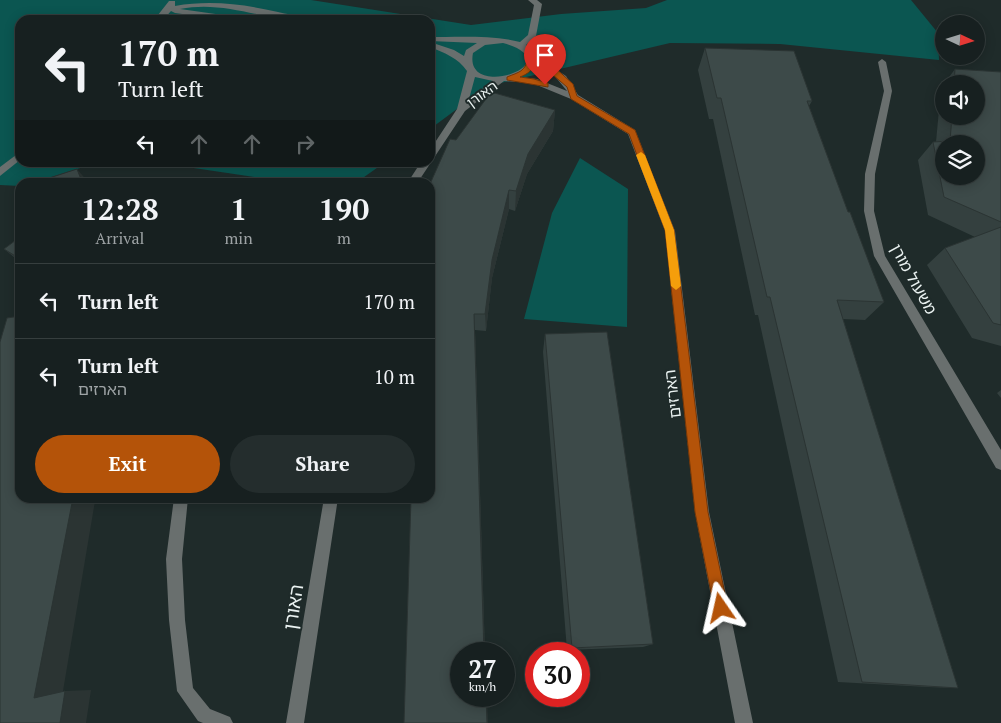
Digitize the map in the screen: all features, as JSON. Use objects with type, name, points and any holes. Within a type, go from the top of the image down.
[{"type":"street","points":[[169,10],[171,0]]},
{"type":"street","points":[[522,46],[532,36],[538,4],[532,0]]},
{"type":"street","points":[[188,13],[195,2]]},
{"type":"street","points":[[164,15],[169,10],[195,2],[259,10],[279,15]]},
{"type":"street","points":[[169,10],[204,15]]},
{"type":"street","points":[[435,39],[503,40],[522,46],[528,50],[532,58],[530,67],[525,72],[506,79],[488,78],[472,70],[467,62],[451,52],[435,46]]},
{"type":"street","points":[[467,62],[469,52],[475,47],[492,41]]},
{"type":"street","name":"הארזים","points":[[532,58],[549,67],[570,86],[574,97]]},
{"type":"street","name":"משעול מורן","points":[[882,62],[888,91],[870,174],[869,211],[880,256],[1001,463]]},
{"type":"street","name":"האורן","points":[[435,150],[462,109],[472,70]]},
{"type":"street","name":"הארזים","points":[[506,79],[534,81],[574,97],[632,132],[670,230],[702,512],[744,723]]},
{"type":"street","name":"האורן","points":[[462,109],[506,79]]},
{"type":"street","points":[[0,173],[15,160]]},
{"type":"street","points":[[416,178],[424,167]]},
{"type":"street","points":[[180,503],[174,559],[177,620],[184,691],[204,715],[224,723]]},
{"type":"street","name":"האורן","points":[[295,723],[330,503]]},
{"type":"shaded area","points":[[0,0],[311,0],[407,15],[15,15],[15,167],[83,167],[49,178],[15,178],[15,186],[0,185]]},
{"type":"shaded area","points":[[667,0],[911,0],[935,29],[935,60],[780,44],[670,43],[488,86],[435,125],[435,19],[471,25],[561,14],[646,8]]},
{"type":"shaded area","points":[[580,158],[628,189],[627,327],[524,319],[552,213]]},
{"type":"shaded area","points":[[187,167],[378,167],[363,178],[261,178]]},
{"type":"building","points":[[705,48],[794,51],[812,101],[807,101],[884,302],[837,300],[958,688],[862,682],[770,297],[767,297],[721,98],[717,98]]},
{"type":"building","points":[[955,69],[1001,72],[1001,222],[944,197],[942,185],[985,185],[985,135],[950,135],[951,125],[985,125],[985,75],[955,75]]},
{"type":"building","points":[[491,92],[555,110],[528,154],[516,191],[509,190],[492,260],[485,314],[474,314],[484,642],[450,642],[450,707],[486,707],[487,723],[404,723],[411,503],[435,503],[435,178],[433,178],[450,139],[456,140]]},
{"type":"building","points":[[77,169],[80,178],[49,178]]},
{"type":"building","points":[[1001,227],[1001,325],[993,323],[945,248]]},
{"type":"building","points":[[15,241],[15,256],[4,249]]},
{"type":"building","points":[[15,317],[15,503],[72,503],[34,698],[65,691],[60,723],[0,723],[0,342],[7,318]]},
{"type":"building","points":[[607,332],[653,644],[590,647],[590,642],[571,642],[545,334]]},
{"type":"slow traffic","points":[[641,155],[670,230],[676,286]]},
{"type":"route","points":[[545,85],[534,81],[510,78],[525,72],[530,67],[532,58],[549,67],[570,86],[574,97],[632,132],[670,230],[702,512],[721,608]]}]
